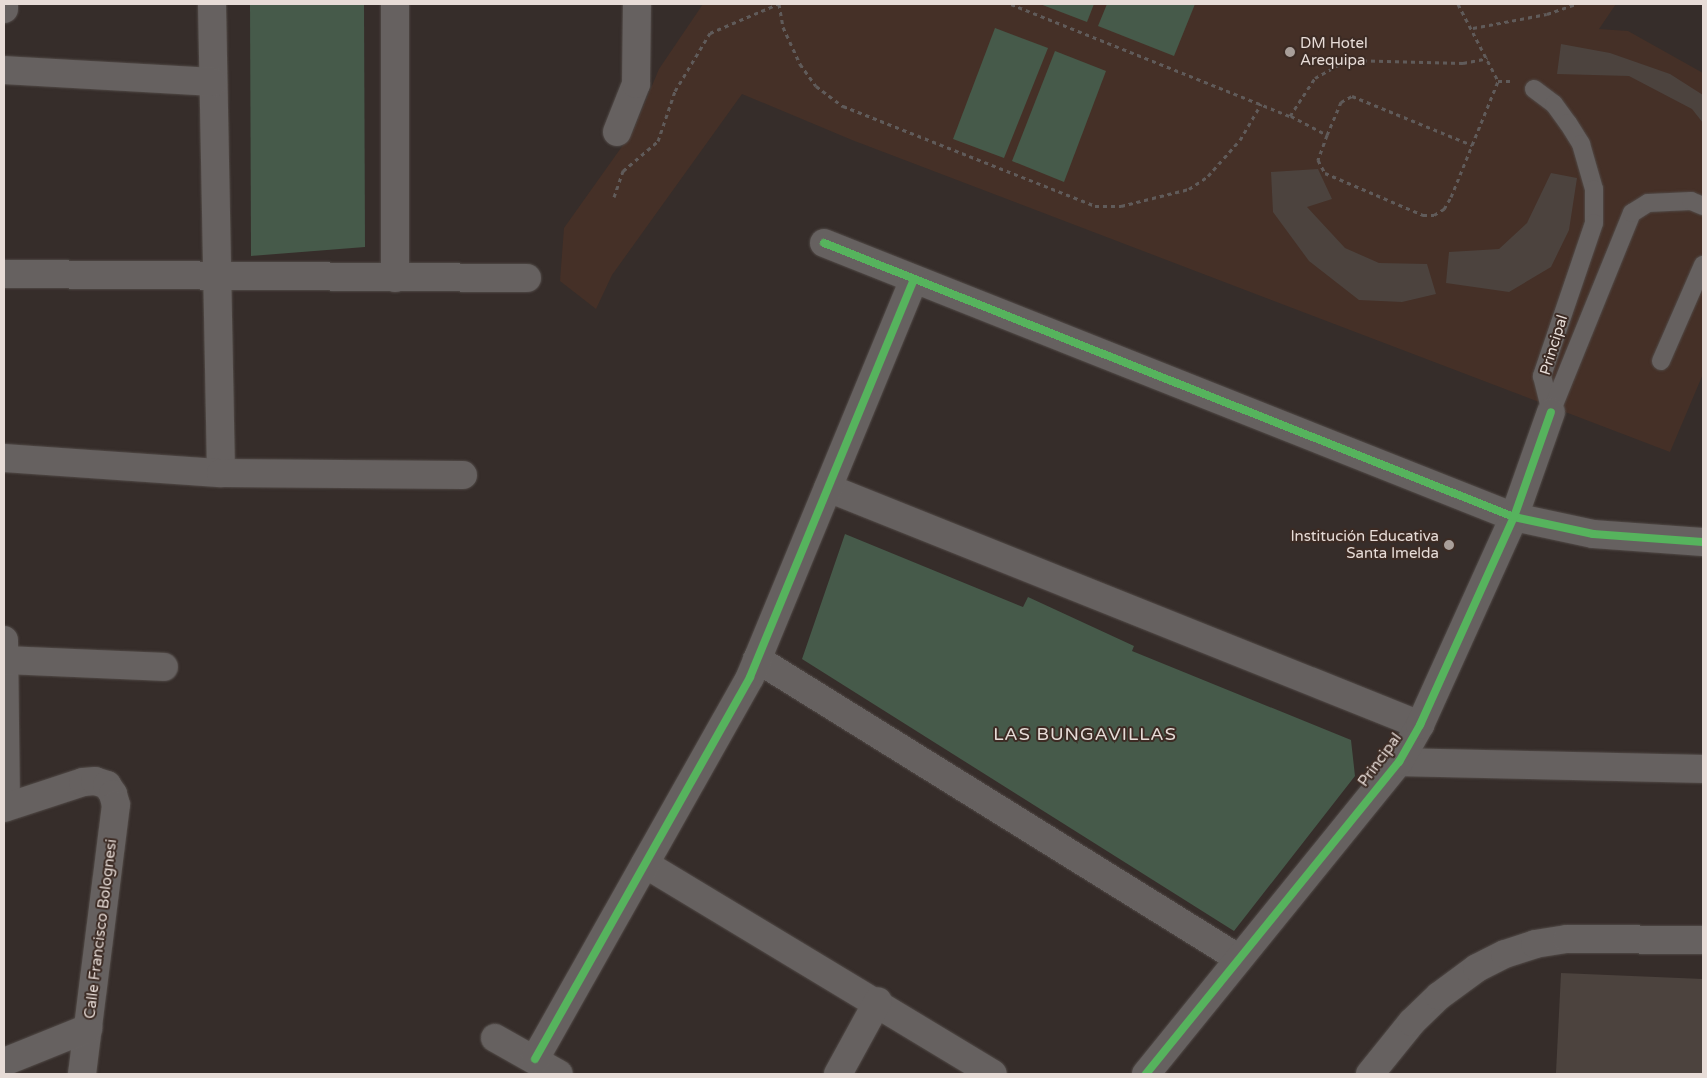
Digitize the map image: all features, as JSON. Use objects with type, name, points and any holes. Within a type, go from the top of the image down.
[{"type":"street","points":[[4,4],[4,9]]},
{"type":"street","points":[[212,4],[221,474]]},
{"type":"street","points":[[394,4],[395,278]]},
{"type":"street","points":[[617,132],[636,84],[637,4]]},
{"type":"street","points":[[4,70],[213,82]]},
{"type":"street","points":[[824,243],[1514,517],[1593,534],[1703,542]]},
{"type":"street","points":[[4,274],[527,278]]},
{"type":"street","points":[[536,1059],[757,659],[914,279]]},
{"type":"street","name":"Principal","points":[[1146,1074],[1238,958],[1400,762],[1420,725],[1514,517],[1551,412]]},
{"type":"street","points":[[4,458],[221,474],[462,475]]},
{"type":"street","points":[[828,488],[1420,725]]},
{"type":"street","points":[[4,640],[5,807]]},
{"type":"street","points":[[757,659],[1238,958]]},
{"type":"street","points":[[4,660],[164,667]]},
{"type":"street","points":[[1400,762],[1703,769]]},
{"type":"street","name":"Calle Francisco Bolognesi","points":[[5,807],[83,782],[95,781],[107,786],[116,805],[82,1074]]},
{"type":"street","points":[[645,864],[878,1001],[993,1074]]},
{"type":"street","points":[[1370,1074],[1412,1022],[1439,996],[1477,968],[1505,954],[1567,939],[1703,940]]},
{"type":"street","points":[[838,1074],[878,1001]]},
{"type":"street","points":[[4,1062],[88,1028]]},
{"type":"street","points":[[495,1038],[536,1059],[559,1074]]},
{"type":"lane","name":"Principal","points":[[1534,89],[1554,104],[1581,144],[1594,189],[1594,223],[1542,376],[1551,412]]},
{"type":"lane","points":[[1551,412],[1632,214],[1648,203],[1691,201],[1703,206]]},
{"type":"lane","points":[[1661,361],[1703,265]]},
{"type":"path","points":[[614,197],[623,171],[658,141],[675,91],[710,33],[778,4],[783,27],[800,64],[816,86],[843,106],[1095,206],[1121,206],[1189,189],[1208,176],[1240,140],[1260,104]]},
{"type":"path","points":[[1010,4],[1290,116],[1327,135]]},
{"type":"path","points":[[1461,4],[1498,81],[1472,145],[1444,210],[1423,215],[1321,170],[1318,160],[1341,102],[1352,96],[1472,145]]},
{"type":"path","points":[[1473,28],[1547,14],[1576,4]]},
{"type":"path","points":[[1290,116],[1315,78],[1347,60],[1463,63],[1488,58]]},
{"type":"path","points":[[1498,81],[1534,89]]},
{"type":"shaded area","points":[[703,4],[1616,4],[1599,29],[1628,31],[1703,73],[1703,374],[1670,452],[852,140],[742,94],[612,275],[596,309],[560,281],[564,228],[633,131],[659,69]]},
{"type":"green space","points":[[250,4],[364,4],[365,247],[251,256]]},
{"type":"green space","points":[[1040,4],[1094,4],[1087,22]]},
{"type":"green space","points":[[1107,4],[1195,4],[1174,56],[1098,26]]},
{"type":"green space","points":[[995,28],[1048,48],[1004,158],[953,139]]},
{"type":"green space","points":[[1055,51],[1106,71],[1064,182],[1012,161]]},
{"type":"green space","points":[[845,534],[1023,607],[1028,597],[1134,646],[1132,651],[1351,740],[1355,776],[1234,931],[802,659]]},
{"type":"building","points":[[1561,44],[1610,53],[1670,74],[1703,95],[1703,123],[1692,109],[1629,76],[1557,74]]},
{"type":"building","points":[[1318,169],[1332,199],[1307,207],[1345,248],[1379,263],[1427,264],[1436,294],[1402,302],[1359,300],[1309,261],[1273,212],[1271,172]]},
{"type":"building","points":[[1551,173],[1577,178],[1569,230],[1551,267],[1509,292],[1446,283],[1449,252],[1499,249],[1527,223]]},
{"type":"building","points":[[1561,973],[1703,979],[1703,1074],[1556,1073]]},
{"type":"cycle path","points":[[824,243],[1514,517],[1593,534],[1703,542]]},
{"type":"cycle path","points":[[535,1059],[750,677],[914,279]]},
{"type":"cycle path","points":[[1146,1074],[1399,762],[1420,725],[1514,517],[1551,412]]},
{"type":"place","name":"DM Hotel Arequipa","points":[[1290,52]]},
{"type":"place","name":"Institución Educativa Santa Imelda","points":[[1449,545]]},
{"type":"district","name":"LAS BUNGAVILLAS","points":[[1085,734]]}]
